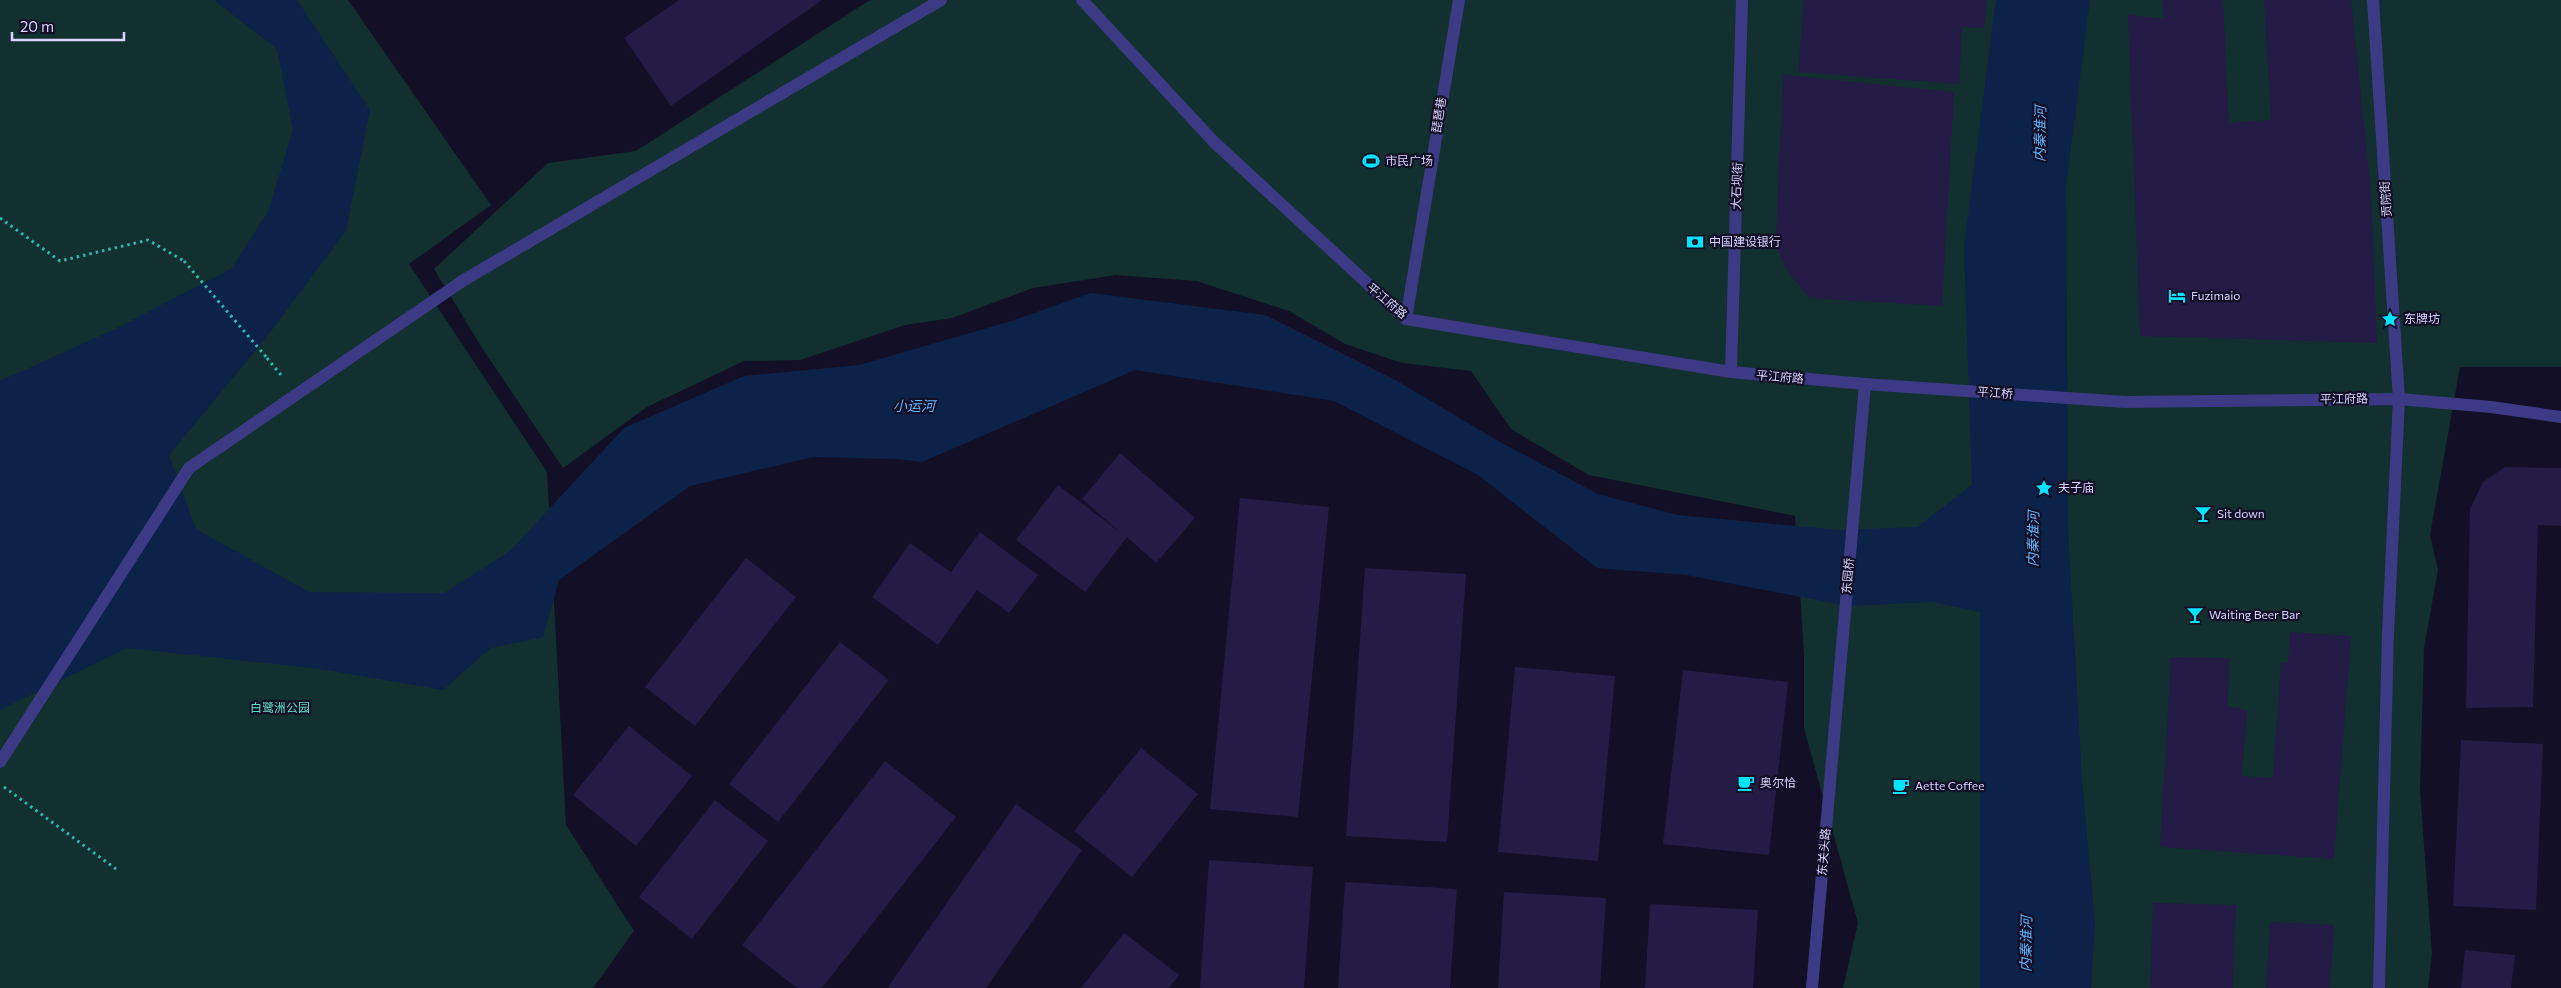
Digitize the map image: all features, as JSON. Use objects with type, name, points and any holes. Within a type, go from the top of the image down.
[{"type":"street","points":[[0,762],[32,716],[189,468],[464,280],[941,0]]},
{"type":"street","name":"平江府路","points":[[1082,0],[1214,142],[1406,319],[1731,372],[1865,384]]},
{"type":"street","name":"琵琶巷","points":[[1406,319],[1459,0]]},
{"type":"street","name":"大石坝街","points":[[1731,372],[1742,0]]},
{"type":"street","name":"贡院街","points":[[2373,0],[2399,399],[2388,633],[2379,988]]},
{"type":"street","name":"平江桥","points":[[1865,384],[2125,402]]},
{"type":"street","name":"东园桥","points":[[1836,716],[1865,384]]},
{"type":"street","name":"平江府路","points":[[2125,402],[2399,399],[2491,407],[2561,416]]},
{"type":"street","name":"东关头路","points":[[1812,988],[1836,716]]},
{"type":"path","points":[[0,218],[60,261],[148,240],[184,261],[268,358]]},
{"type":"path","points":[[0,785],[116,870]]},
{"type":"green space","name":"白鹭洲公园","points":[[0,0],[348,0],[491,205],[409,264],[547,472],[566,825],[634,931],[593,988],[0,988]]},
{"type":"green space","name":"夫子庙","points":[[870,0],[2561,0],[2561,367],[2460,367],[2430,535],[2438,570],[2424,648],[2420,790],[2432,954],[2428,988],[1843,988],[1858,923],[1804,728],[1804,654],[1795,516],[1589,475],[1511,429],[1471,371],[1402,363],[1345,344],[1289,311],[1196,281],[1116,275],[1033,288],[952,318],[905,325],[800,360],[744,361],[647,407],[563,468],[484,351],[434,269],[548,163],[636,151]]},
{"type":"water","points":[[214,0],[297,0],[370,110],[346,231],[266,338],[169,455],[196,529],[309,592],[444,593],[510,551],[624,428],[744,376],[859,365],[1008,322],[1091,293],[1265,315],[1399,382],[1500,442],[1598,494],[1678,515],[1839,530],[1917,527],[1972,485],[1964,246],[1996,0],[2090,0],[2066,186],[2068,528],[2082,780],[2095,924],[2091,988],[1980,988],[1980,612],[1933,602],[1848,606],[1686,575],[1597,568],[1478,475],[1334,401],[1135,370],[922,462],[897,459],[813,457],[690,486],[559,580],[543,637],[491,648],[443,690],[320,669],[127,648],[0,710],[0,381],[111,331],[231,269],[268,212],[293,130],[277,49]]},
{"type":"building","points":[[679,0],[822,0],[671,106],[624,38]]},
{"type":"building","points":[[1804,0],[1987,0],[1984,28],[1962,27],[1959,84],[1798,72]]},
{"type":"building","points":[[2163,0],[2223,0],[2229,123],[2271,120],[2264,0],[2351,0],[2371,192],[2377,343],[2140,336],[2128,15],[2164,19]]},
{"type":"building","points":[[1783,75],[1954,92],[1942,306],[1810,298],[1790,275],[1781,258],[1776,237]]},
{"type":"building","points":[[1120,453],[1195,518],[1156,563],[1127,537],[1085,592],[1016,540],[1058,485],[1121,533],[1082,499]]},
{"type":"building","points":[[2505,467],[2561,468],[2561,526],[2538,525],[2533,707],[2466,708],[2470,509],[2483,482]]},
{"type":"building","points":[[1240,498],[1329,507],[1298,817],[1210,809]]},
{"type":"building","points":[[980,532],[1038,575],[1009,613],[977,590],[938,645],[872,597],[910,543],[951,572]]},
{"type":"building","points":[[746,558],[796,597],[695,726],[645,687]]},
{"type":"building","points":[[1365,568],[1466,574],[1447,842],[1346,836]]},
{"type":"building","points":[[2290,632],[2351,636],[2334,859],[2160,847],[2171,657],[2229,658],[2228,706],[2247,710],[2242,776],[2273,778],[2281,662],[2288,663]]},
{"type":"building","points":[[840,642],[889,680],[778,822],[729,784]]},
{"type":"building","points":[[1515,667],[1615,676],[1598,861],[1498,852]]},
{"type":"building","points":[[1683,670],[1788,682],[1769,855],[1663,844]]},
{"type":"building","points":[[629,726],[692,776],[636,846],[573,795]]},
{"type":"building","points":[[2461,740],[2543,744],[2536,910],[2453,906]]},
{"type":"building","points":[[1141,748],[1198,794],[1132,877],[1074,831]]},
{"type":"building","points":[[885,761],[956,817],[822,988],[797,988],[742,945]]},
{"type":"building","points":[[715,800],[768,841],[692,939],[639,897]]},
{"type":"building","points":[[1016,804],[1082,850],[986,988],[888,987]]},
{"type":"building","points":[[1209,860],[1313,867],[1304,988],[1200,988]]},
{"type":"building","points":[[1345,882],[1457,889],[1450,988],[1338,988]]},
{"type":"building","points":[[1504,892],[1606,898],[1600,988],[1498,988]]},
{"type":"building","points":[[2153,903],[2236,905],[2233,988],[2150,988]]},
{"type":"building","points":[[1650,904],[1758,910],[1753,988],[1645,988]]},
{"type":"building","points":[[2270,922],[2334,925],[2330,988],[2266,988]]},
{"type":"building","points":[[1124,933],[1179,975],[1169,988],[1081,988]]},
{"type":"building","points":[[2465,950],[2515,955],[2511,988],[2461,988]]},
{"type":"place","name":"市民广场","points":[[1371,161]]},
{"type":"place","name":"中国建设银行","points":[[1695,242]]},
{"type":"place","name":"Fuzimaio","points":[[2177,296]]},
{"type":"place","name":"东牌坊","points":[[2390,319]]},
{"type":"place","name":"夫子庙","points":[[2044,488]]},
{"type":"place","name":"Sit down","points":[[2203,514]]},
{"type":"place","name":"Waiting Beer Bar","points":[[2195,615]]},
{"type":"place","name":"奥尔恰","points":[[1746,783]]},
{"type":"place","name":"Aette Coffee","points":[[1901,786]]},
{"type":"water label","name":"内秦淮河","points":[[2040,134]]},
{"type":"water label","name":"小运河","points":[[914,406]]},
{"type":"water label","name":"内秦淮河","points":[[2033,539]]},
{"type":"water label","name":"内秦淮河","points":[[2026,944]]}]
